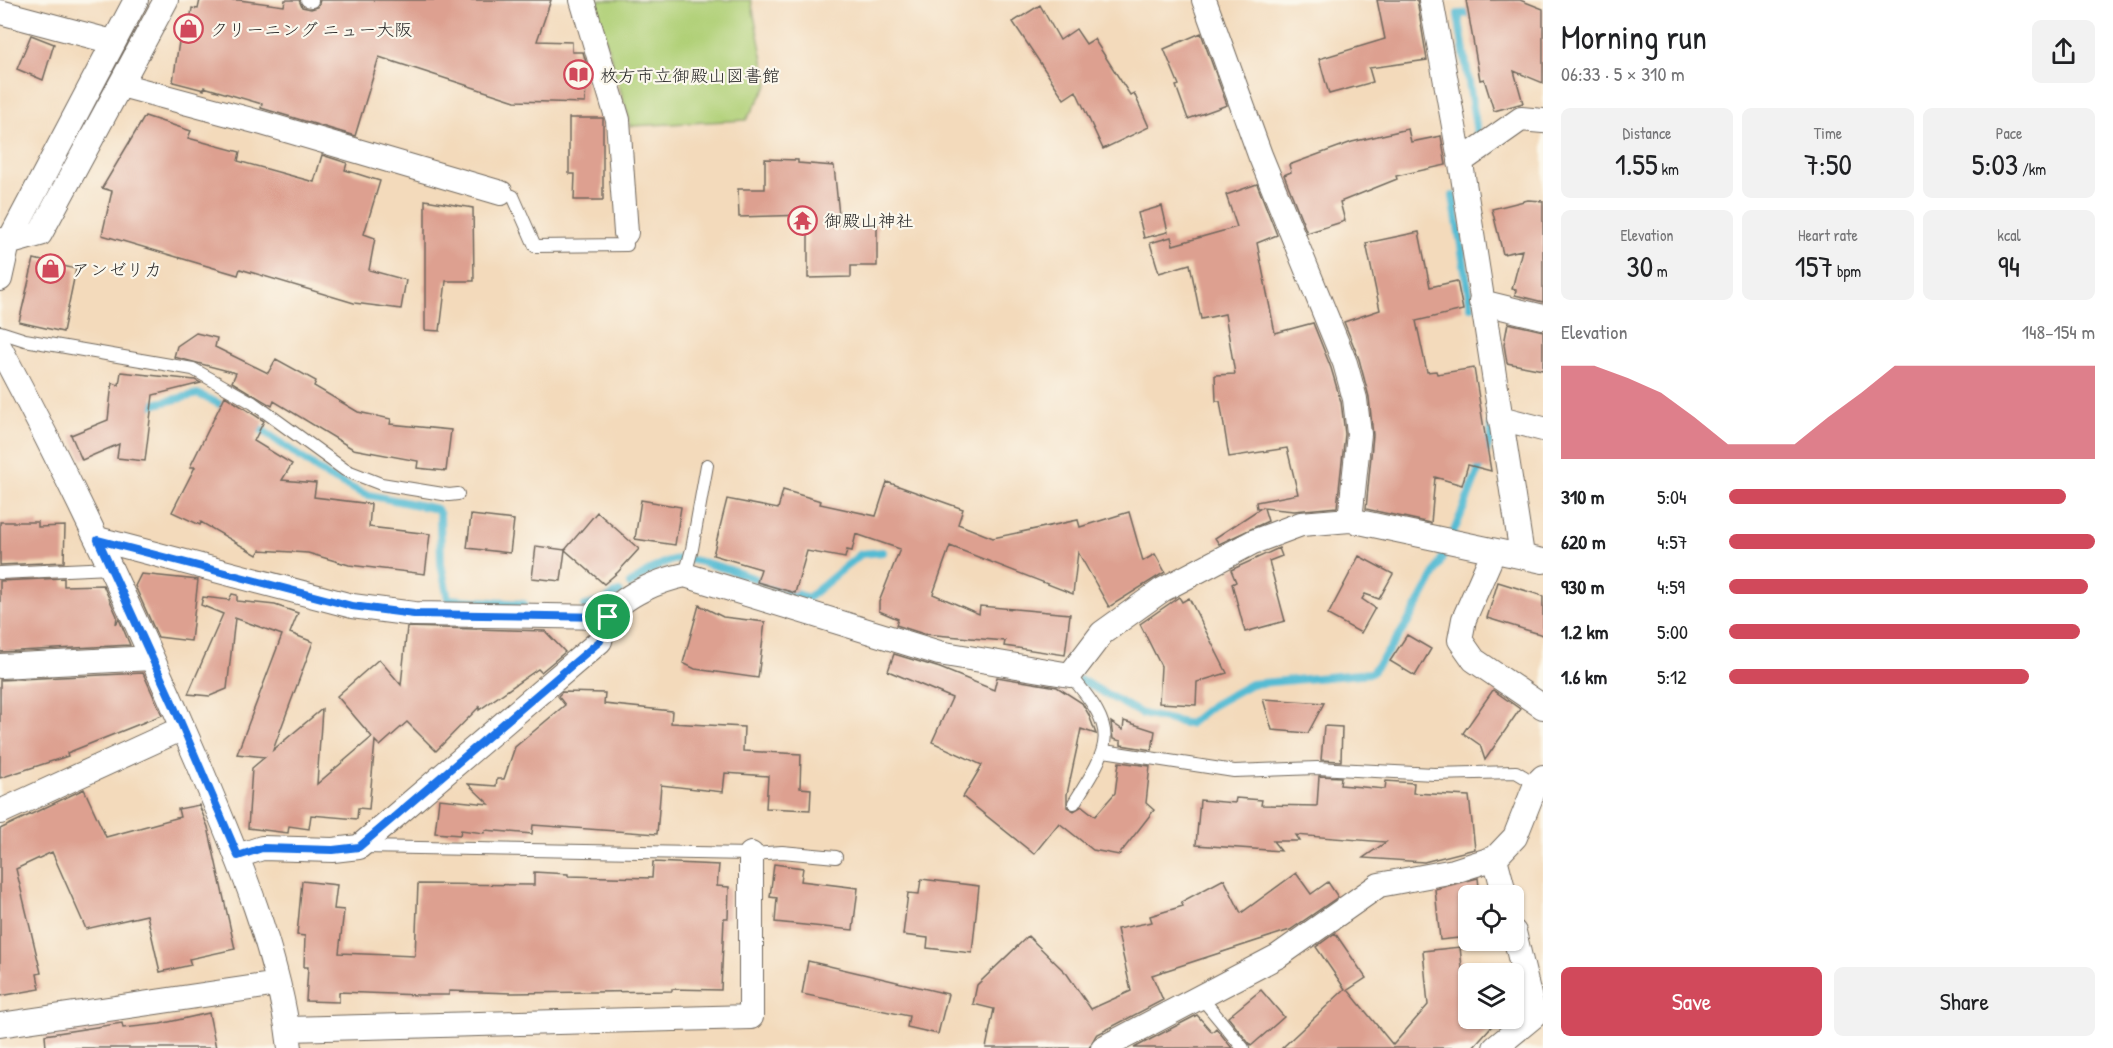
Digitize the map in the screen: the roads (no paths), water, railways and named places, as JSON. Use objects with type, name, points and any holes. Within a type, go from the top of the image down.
[{"type":"street","points":[[0,279],[4,241],[136,0]]},
{"type":"street","points":[[4,241],[40,234],[166,0]]},
{"type":"street","points":[[582,0],[618,120],[626,234]]},
{"type":"street","points":[[1204,0],[1260,155],[1345,363],[1355,399],[1359,434],[1350,520]]},
{"type":"street","points":[[238,856],[262,848],[333,850],[359,847],[600,641],[608,617],[633,595],[657,581],[685,575],[939,653],[1070,675],[1102,633],[1162,590],[1253,542],[1301,524],[1350,520],[1493,553],[1532,558],[1500,418],[1460,162],[1431,0]]},
{"type":"street","points":[[0,12],[113,42]]},
{"type":"street","points":[[121,85],[262,123],[501,193]]},
{"type":"street","points":[[1460,162],[1521,119],[1543,121]]},
{"type":"street","points":[[1481,302],[1543,317]]},
{"type":"street","points":[[0,348],[63,466],[98,540],[238,856],[278,984],[289,1039],[751,1017],[751,854]]},
{"type":"street","points":[[1500,418],[1543,429]]},
{"type":"street","points":[[98,540],[352,606],[414,614],[608,617]]},
{"type":"street","points":[[1493,553],[1464,619],[1460,640],[1474,660],[1543,707]]},
{"type":"street","points":[[0,666],[152,658]]},
{"type":"street","points":[[0,812],[183,728]]},
{"type":"street","points":[[1102,1048],[1278,956],[1379,885],[1454,871],[1495,858],[1515,837],[1540,781]]},
{"type":"street","points":[[1495,858],[1501,885]]},
{"type":"street","points":[[1495,1048],[1537,1005],[1520,951]]},
{"type":"street","points":[[0,1025],[278,984]]},
{"type":"lane","points":[[501,193],[513,196],[534,246],[627,245],[626,234]]},
{"type":"lane","points":[[0,332],[25,340],[193,369],[253,403],[345,470],[381,484],[449,495],[458,494]]},
{"type":"lane","points":[[685,575],[693,549],[707,465]]},
{"type":"lane","points":[[0,573],[111,568]]},
{"type":"lane","points":[[1070,675],[1096,705],[1101,717],[1104,751],[1074,803]]},
{"type":"lane","points":[[1104,751],[1234,771],[1317,768],[1434,774],[1516,772],[1540,781]]},
{"type":"lane","points":[[359,847],[751,854],[782,852],[836,856]]},
{"type":"lane","points":[[1200,996],[1243,1048]]},
{"type":"waterway","points":[[1477,13],[1458,14],[1477,133]]},
{"type":"waterway","points":[[1453,196],[1471,307]]},
{"type":"waterway","points":[[142,407],[198,394],[230,409]]},
{"type":"waterway","points":[[251,422],[327,476],[364,494],[437,509],[440,515],[441,564],[448,599],[524,604]]},
{"type":"waterway","points":[[1081,680],[1142,714],[1189,724],[1211,706],[1251,684],[1371,673],[1410,618],[1442,559],[1492,435],[1491,426]]},
{"type":"waterway","points":[[630,584],[653,568],[679,559],[724,568],[808,598],[861,554],[883,552]]},
{"type":"waterway","points":[[585,606],[602,602],[619,592]]},
{"type":"place","name":"クリーニング ニュー大阪","points":[[189,29]]},
{"type":"place","name":"枚方市立御殿山図書館","points":[[579,75]]},
{"type":"place","name":"御殿山神社","points":[[803,220]]},
{"type":"place","name":"アンゼリカ","points":[[51,269]]}]
